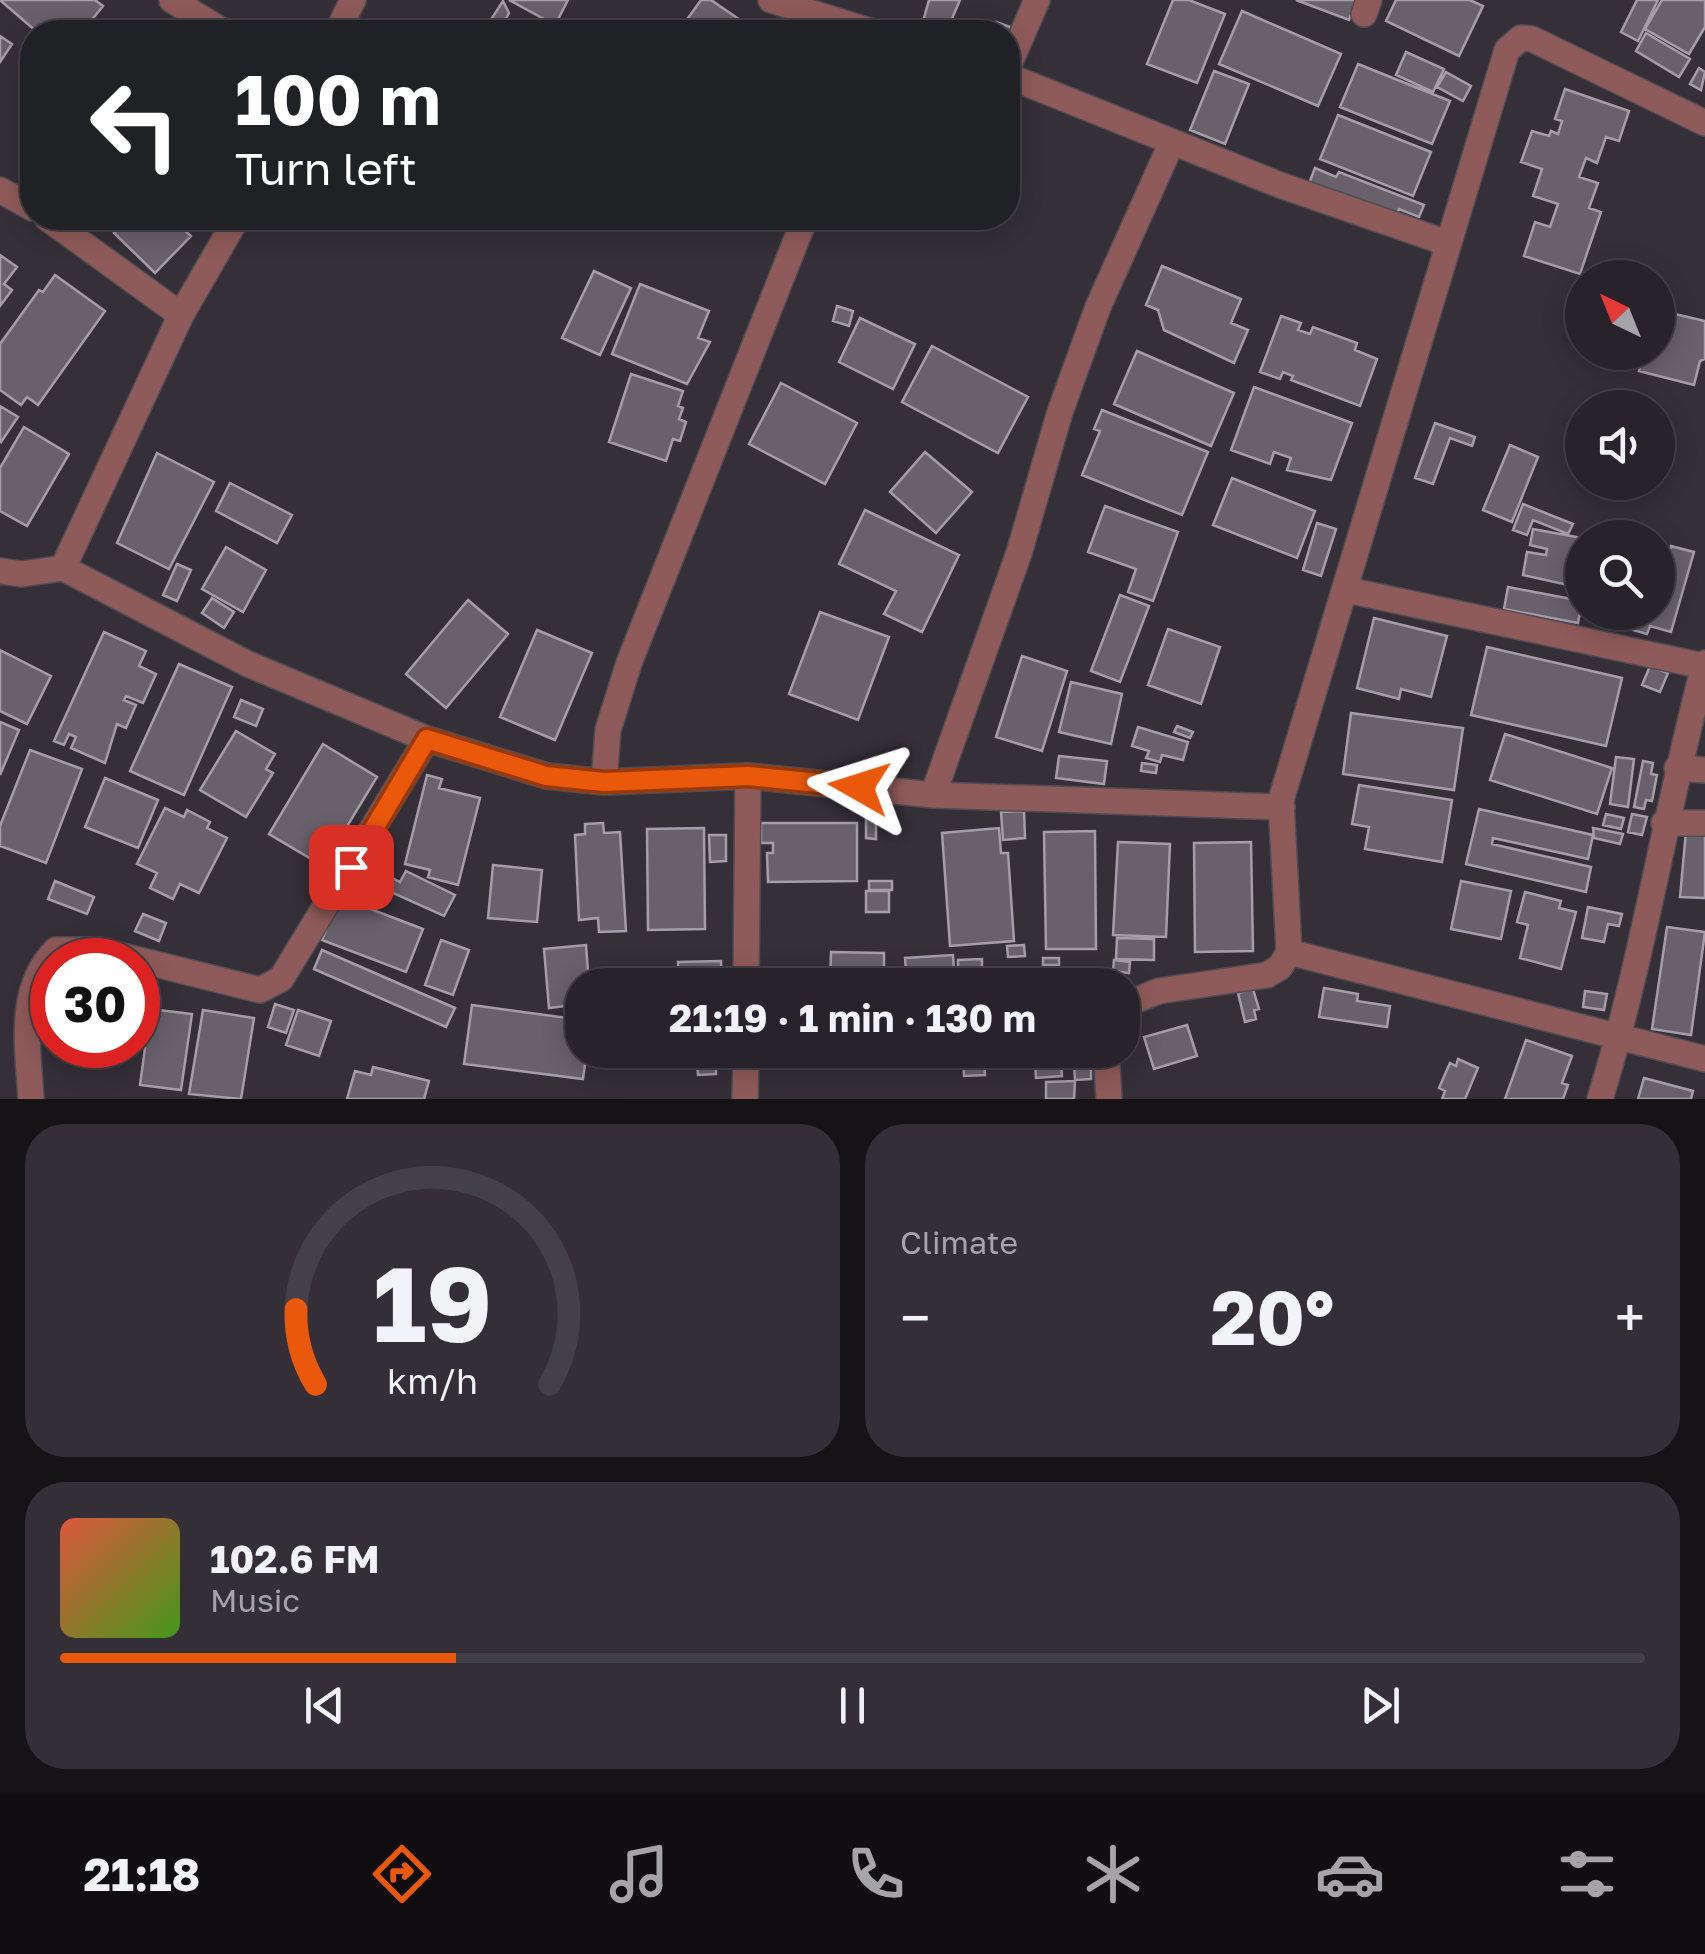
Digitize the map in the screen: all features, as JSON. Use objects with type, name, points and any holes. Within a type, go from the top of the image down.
[{"type":"street","points":[[172,0],[204,20]]},
{"type":"street","points":[[771,0],[835,20]]},
{"type":"street","points":[[1020,39],[1037,0]]},
{"type":"street","points":[[1140,998],[1159,990],[1267,976],[1280,967],[1289,952],[1282,807],[1507,50],[1521,38],[1532,39],[1705,123]]},
{"type":"street","points":[[1020,81],[1172,142],[1447,243]]},
{"type":"street","points":[[933,795],[1019,553],[1060,412],[1092,325],[1172,142]]},
{"type":"street","points":[[63,230],[180,315]]},
{"type":"street","points":[[64,568],[180,315],[229,230]]},
{"type":"street","points":[[604,782],[608,730],[629,664],[800,230]]},
{"type":"street","points":[[0,571],[22,574],[64,568],[248,664],[427,739],[546,776],[604,782],[748,776],[933,795],[1282,807]]},
{"type":"street","points":[[1347,590],[1704,665],[1664,823],[1618,1040],[1600,1099]]},
{"type":"street","points":[[31,1099],[26,1022],[38,968],[56,950],[99,950],[260,990],[281,979],[427,739]]},
{"type":"street","points":[[1677,768],[1705,770]]},
{"type":"street","points":[[746,968],[748,776]]},
{"type":"street","points":[[1664,823],[1705,822]]},
{"type":"street","points":[[1289,952],[1618,1040],[1705,1059]]},
{"type":"street","points":[[745,1099],[746,1068]]},
{"type":"street","points":[[1107,1068],[1109,1099]]},
{"type":"building","points":[[0,0],[95,0],[103,6],[92,20],[23,20]]},
{"type":"building","points":[[509,0],[568,0],[558,20],[546,20]]},
{"type":"building","points":[[701,0],[711,0],[740,20],[687,20]]},
{"type":"building","points":[[929,0],[960,0],[951,20],[923,20]]},
{"type":"building","points":[[1173,0],[1189,0],[1225,14],[1197,83],[1147,64]]},
{"type":"building","points":[[1296,0],[1357,0],[1349,20]]},
{"type":"building","points":[[1396,0],[1470,0],[1483,6],[1459,56],[1386,21]]},
{"type":"building","points":[[1637,0],[1658,0],[1638,41],[1621,32]]},
{"type":"building","points":[[1662,0],[1705,0],[1705,27],[1689,54],[1645,29]]},
{"type":"building","points":[[503,1],[509,13],[505,20],[492,18]]},
{"type":"building","points":[[1242,11],[1341,54],[1318,106],[1219,64]]},
{"type":"building","points":[[1646,33],[1690,59],[1679,77],[1636,51]]},
{"type":"building","points":[[0,36],[12,44],[0,62]]},
{"type":"building","points":[[1406,52],[1444,69],[1433,92],[1396,75]]},
{"type":"building","points":[[1358,64],[1450,101],[1432,144],[1340,107]]},
{"type":"building","points":[[1699,68],[1705,72],[1701,90],[1690,84]]},
{"type":"building","points":[[1214,71],[1249,84],[1225,144],[1190,130]]},
{"type":"building","points":[[1446,72],[1471,86],[1463,101],[1437,87]]},
{"type":"building","points":[[1565,89],[1629,111],[1619,141],[1606,137],[1597,163],[1586,158],[1579,177],[1598,183],[1589,208],[1601,212],[1585,260],[1565,260],[1565,269],[1524,256],[1535,222],[1550,227],[1558,204],[1533,196],[1542,169],[1521,162],[1532,131],[1549,136],[1551,131],[1558,134],[1562,121],[1555,119]]},
{"type":"building","points":[[1338,115],[1431,152],[1413,196],[1320,159]]},
{"type":"building","points":[[1315,168],[1336,177],[1339,172],[1424,205],[1419,217],[1399,209],[1396,216],[1308,186]]},
{"type":"building","points":[[184,230],[191,236],[155,273],[114,233]]},
{"type":"building","points":[[0,255],[17,267],[4,284],[12,290],[0,306]]},
{"type":"building","points":[[1162,266],[1241,299],[1231,323],[1248,330],[1234,363],[1164,330],[1158,310],[1146,305]]},
{"type":"building","points":[[594,271],[631,288],[600,355],[562,338]]},
{"type":"building","points":[[55,275],[105,311],[38,405],[27,397],[21,405],[0,390],[0,344],[39,290],[43,292]]},
{"type":"building","points":[[640,284],[709,311],[698,338],[710,342],[687,384],[612,354]]},
{"type":"building","points":[[837,306],[853,311],[849,326],[833,321]]},
{"type":"building","points":[[1675,314],[1705,321],[1705,359],[1700,361],[1694,385],[1639,371],[1675,370]]},
{"type":"building","points":[[1281,316],[1301,323],[1298,330],[1310,334],[1313,327],[1357,343],[1355,350],[1377,359],[1360,406],[1291,380],[1293,376],[1283,372],[1280,379],[1260,372]]},
{"type":"building","points":[[860,318],[915,344],[893,389],[839,362]]},
{"type":"building","points":[[932,346],[1028,397],[998,453],[902,402]]},
{"type":"building","points":[[1137,351],[1234,393],[1211,446],[1114,404]]},
{"type":"building","points":[[631,374],[683,391],[679,419],[686,422],[680,441],[673,439],[666,461],[609,442]]},
{"type":"building","points":[[781,383],[857,423],[825,484],[749,444]]},
{"type":"building","points":[[1254,387],[1352,423],[1331,480],[1287,470],[1291,458],[1274,452],[1270,464],[1231,450]]},
{"type":"building","points":[[0,406],[18,417],[1,442],[0,441]]},
{"type":"building","points":[[1102,410],[1208,452],[1182,515],[1082,475],[1100,431],[1094,429]]},
{"type":"building","points":[[1435,423],[1475,437],[1472,446],[1450,438],[1433,484],[1415,478]]},
{"type":"building","points":[[24,427],[69,454],[27,526],[0,511],[0,468]]},
{"type":"building","points":[[1510,445],[1538,457],[1512,522],[1483,510]]},
{"type":"building","points":[[925,452],[972,492],[936,533],[890,492]]},
{"type":"building","points":[[157,453],[214,482],[169,569],[117,543]]},
{"type":"building","points":[[1232,478],[1315,511],[1297,558],[1213,525]]},
{"type":"building","points":[[230,483],[292,515],[277,543],[216,511]]},
{"type":"building","points":[[1523,504],[1565,521],[1565,533],[1533,520],[1527,535],[1513,530]]},
{"type":"building","points":[[1105,506],[1178,532],[1153,601],[1128,592],[1136,569],[1088,552]]},
{"type":"building","points":[[865,510],[959,555],[922,632],[884,614],[896,591],[839,564]]},
{"type":"building","points":[[1317,523],[1336,529],[1321,576],[1303,570]]},
{"type":"building","points":[[1533,529],[1565,535],[1565,584],[1523,575],[1527,552],[1546,555],[1547,549],[1530,545]]},
{"type":"building","points":[[226,547],[266,570],[243,612],[202,589]]},
{"type":"building","points":[[1675,547],[1694,552],[1675,618]]},
{"type":"building","points":[[177,564],[191,570],[177,601],[163,595]]},
{"type":"building","points":[[1508,587],[1565,598],[1565,621],[1504,609]]},
{"type":"building","points":[[1120,595],[1149,606],[1120,682],[1091,671]]},
{"type":"building","points":[[212,598],[234,612],[224,628],[202,613]]},
{"type":"building","points":[[468,600],[508,634],[446,708],[406,674]]},
{"type":"building","points":[[820,612],[889,637],[858,720],[789,694]]},
{"type":"building","points":[[1374,618],[1447,636],[1431,697],[1401,689],[1399,699],[1357,688]]},
{"type":"building","points":[[1168,629],[1220,647],[1201,704],[1148,685]]},
{"type":"building","points":[[537,630],[592,653],[555,740],[500,717]]},
{"type":"building","points":[[104,632],[146,651],[139,666],[156,674],[143,703],[126,696],[124,700],[136,705],[126,728],[117,724],[105,763],[71,748],[76,737],[69,734],[64,745],[54,741]]},
{"type":"building","points":[[1487,647],[1622,678],[1606,746],[1471,715]]},
{"type":"building","points":[[0,650],[51,676],[27,724],[0,711]]},
{"type":"building","points":[[1022,656],[1067,671],[1042,751],[996,737]]},
{"type":"building","points":[[179,664],[232,687],[184,795],[130,771]]},
{"type":"building","points":[[1650,666],[1668,673],[1660,692],[1642,685]]},
{"type":"building","points":[[1071,682],[1122,694],[1111,744],[1059,732]]},
{"type":"building","points":[[241,700],[263,709],[256,726],[234,717]]},
{"type":"building","points":[[1351,713],[1463,728],[1454,790],[1343,774]]},
{"type":"building","points":[[0,722],[19,730],[0,775]]},
{"type":"building","points":[[1177,726],[1193,732],[1190,738],[1174,732]]},
{"type":"building","points":[[1138,727],[1188,742],[1183,760],[1162,755],[1160,762],[1146,758],[1149,751],[1132,746]]},
{"type":"building","points":[[236,731],[275,754],[266,769],[273,773],[246,817],[200,790]]},
{"type":"building","points":[[1505,734],[1612,768],[1597,814],[1490,780]]},
{"type":"building","points":[[323,744],[377,777],[323,866],[269,834]]},
{"type":"building","points":[[30,750],[82,769],[46,863],[0,846],[0,826]]},
{"type":"building","points":[[1059,756],[1107,761],[1104,784],[1056,778]]},
{"type":"building","points":[[1616,757],[1634,759],[1628,807],[1610,804]]},
{"type":"building","points":[[1643,761],[1653,763],[1651,774],[1657,775],[1652,801],[1646,800],[1644,809],[1634,807]]},
{"type":"building","points":[[1142,763],[1157,765],[1156,773],[1141,771]]},
{"type":"building","points":[[427,775],[442,779],[439,788],[480,798],[458,885],[428,877],[430,870],[405,864]]},
{"type":"building","points":[[105,778],[158,800],[138,848],[85,827]]},
{"type":"building","points":[[1359,785],[1452,800],[1442,862],[1365,849],[1369,827],[1352,824]]},
{"type":"building","points":[[165,808],[184,817],[187,810],[210,822],[207,828],[227,838],[199,893],[180,884],[173,899],[150,888],[157,873],[137,864]]},
{"type":"building","points":[[1479,809],[1593,835],[1588,859],[1493,838],[1492,844],[1591,867],[1586,892],[1466,864]]},
{"type":"building","points":[[1024,811],[1025,838],[1003,840],[1001,812]]},
{"type":"building","points":[[1606,814],[1624,818],[1621,829],[1603,825]]},
{"type":"building","points":[[1632,814],[1647,817],[1642,835],[1628,832]]},
{"type":"building","points":[[866,815],[876,815],[876,839],[866,838]]},
{"type":"building","points":[[603,823],[604,833],[620,832],[626,931],[599,932],[598,918],[579,920],[575,835],[585,834],[585,824]]},
{"type":"building","points":[[761,823],[857,823],[857,881],[768,882],[767,853],[773,853],[773,843],[761,843]]},
{"type":"building","points":[[704,828],[705,929],[648,930],[647,829]]},
{"type":"building","points":[[999,828],[1001,853],[1008,853],[1014,941],[950,946],[942,833]]},
{"type":"building","points":[[1593,828],[1623,834],[1620,844],[1594,838]]},
{"type":"building","points":[[1095,831],[1096,949],[1046,949],[1044,832]]},
{"type":"building","points":[[1686,831],[1705,832],[1705,898],[1680,897]]},
{"type":"building","points":[[709,835],[726,835],[726,861],[710,862]]},
{"type":"building","points":[[1118,842],[1170,844],[1166,937],[1113,935]]},
{"type":"building","points":[[1251,842],[1253,951],[1195,952],[1194,843]]},
{"type":"building","points":[[493,865],[542,870],[537,922],[488,918]]},
{"type":"building","points":[[406,871],[455,895],[444,916],[384,889],[390,877],[400,882]]},
{"type":"building","points":[[55,881],[94,897],[87,914],[48,899]]},
{"type":"building","points":[[869,881],[892,881],[892,890],[869,890]]},
{"type":"building","points":[[1461,881],[1511,891],[1501,939],[1451,929]]},
{"type":"building","points":[[866,891],[889,891],[889,912],[866,912]]},
{"type":"building","points":[[1525,892],[1561,901],[1559,908],[1576,912],[1561,969],[1520,958],[1528,925],[1517,922]]},
{"type":"building","points":[[339,897],[423,929],[406,972],[322,940]]},
{"type":"building","points":[[1588,907],[1622,914],[1619,926],[1608,924],[1604,942],[1582,938]]},
{"type":"building","points":[[143,914],[166,923],[160,938],[135,931]]},
{"type":"building","points":[[1667,927],[1705,932],[1691,1035],[1652,1029]]},
{"type":"building","points":[[1117,938],[1154,939],[1154,960],[1116,959]]},
{"type":"building","points":[[441,940],[469,950],[453,995],[425,985]]},
{"type":"building","points":[[586,945],[588,968],[565,968],[565,1006],[549,1008],[544,949]]},
{"type":"building","points":[[1024,945],[1025,956],[1008,957],[1007,946]]},
{"type":"building","points":[[322,950],[455,1008],[446,1027],[314,969]]},
{"type":"building","points":[[831,952],[884,953],[884,968],[831,968]]},
{"type":"building","points":[[953,955],[954,968],[906,968],[905,958]]},
{"type":"building","points":[[1043,958],[1059,958],[1059,965],[1043,965]]},
{"type":"building","points":[[982,959],[982,968],[958,968],[958,960]]},
{"type":"building","points":[[1114,960],[1130,962],[1129,968],[1113,968]]},
{"type":"building","points":[[721,961],[721,968],[678,968],[678,962]]},
{"type":"building","points":[[1324,988],[1358,994],[1357,1001],[1390,1006],[1387,1027],[1319,1017]]},
{"type":"building","points":[[1253,989],[1259,1009],[1254,1010],[1256,1019],[1245,1022],[1238,993]]},
{"type":"building","points":[[1585,991],[1607,994],[1604,1010],[1583,1007]]},
{"type":"building","points":[[275,1004],[294,1010],[286,1033],[268,1027]]},
{"type":"building","points":[[472,1005],[565,1018],[565,1068],[585,1068],[583,1079],[464,1064]]},
{"type":"building","points":[[160,1010],[192,1014],[181,1090],[140,1085],[142,1068],[160,1068]]},
{"type":"building","points":[[203,1010],[254,1018],[241,1099],[189,1094]]},
{"type":"building","points":[[298,1010],[331,1021],[319,1056],[286,1045]]},
{"type":"building","points":[[1187,1025],[1197,1056],[1154,1069],[1144,1037]]},
{"type":"building","points":[[1526,1040],[1572,1056],[1562,1083],[1568,1085],[1563,1099],[1505,1099]]},
{"type":"building","points":[[1458,1059],[1478,1068],[1465,1099],[1442,1099],[1445,1091],[1439,1088],[1450,1063],[1456,1066]]},
{"type":"building","points":[[373,1067],[429,1081],[424,1099],[347,1099],[355,1071],[371,1075]]},
{"type":"building","points":[[698,1068],[716,1068],[716,1074],[698,1075]]},
{"type":"building","points":[[964,1068],[985,1068],[985,1075],[964,1076]]},
{"type":"building","points":[[1035,1068],[1061,1068],[1062,1076],[1036,1078]]},
{"type":"building","points":[[1074,1068],[1091,1068],[1091,1079],[1075,1080]]},
{"type":"building","points":[[1644,1078],[1693,1091],[1691,1099],[1638,1099]]},
{"type":"building","points":[[1075,1081],[1074,1099],[1046,1099],[1046,1082]]},
{"type":"route","points":[[351,867],[427,739],[546,776],[604,782],[748,776],[859,787]]}]
